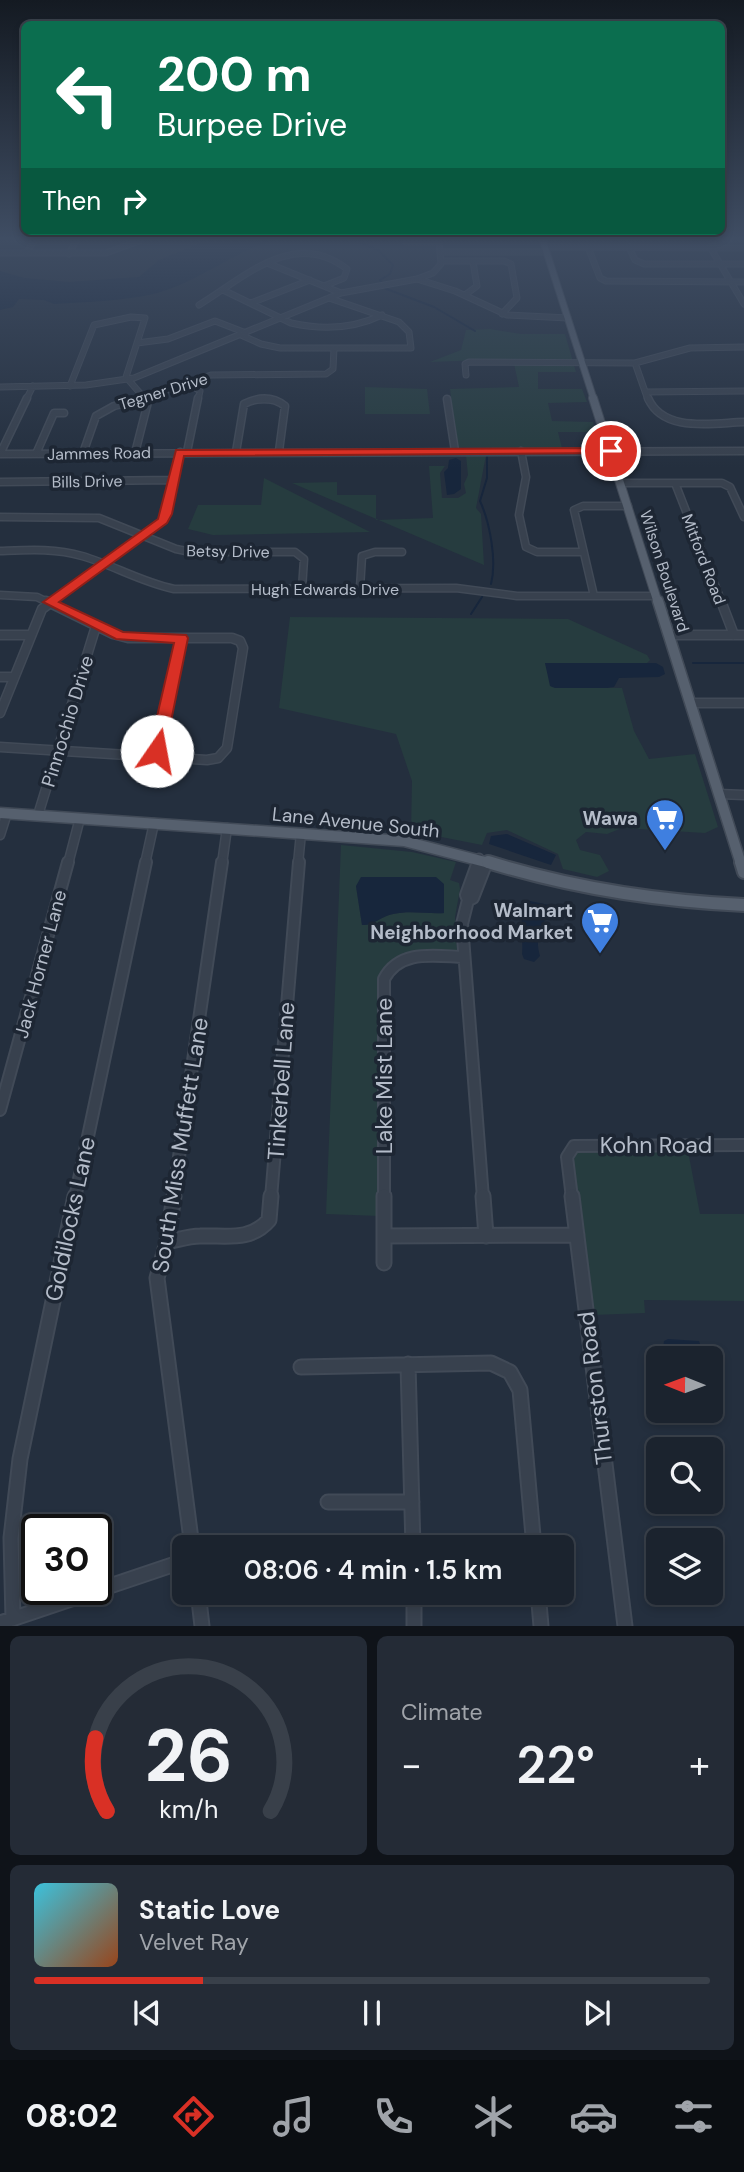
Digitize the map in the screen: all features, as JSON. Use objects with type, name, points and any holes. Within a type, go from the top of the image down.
[{"type":"main road","name":"Wilson Boulevard","points":[[568,318],[744,872]]},
{"type":"main road","name":"Lane Avenue South","points":[[4,813],[415,843],[483,859],[551,881],[603,892],[744,905]]},
{"type":"street","points":[[70,386],[93,327],[127,318],[143,317],[145,320],[126,377],[149,404],[135,453]]},
{"type":"street","points":[[0,387],[70,386],[128,379],[281,318],[303,326],[350,326],[365,324],[378,317]]},
{"type":"street","points":[[137,342],[168,339],[215,321],[272,347],[411,348],[407,328],[387,317]]},
{"type":"street","points":[[517,317],[568,318]]},
{"type":"street","points":[[466,375],[466,364],[469,362],[635,363],[695,347],[744,347]]},
{"type":"street","name":"Tegner Drive","points":[[83,453],[99,414],[114,406],[215,375],[326,374],[334,369],[334,348]]},
{"type":"street","points":[[635,363],[656,412],[672,420],[744,422]]},
{"type":"street","points":[[0,713],[37,616],[49,602],[144,535],[165,517],[200,391],[188,383]]},
{"type":"street","points":[[0,454],[33,386]]},
{"type":"street","points":[[646,392],[744,391]]},
{"type":"street","points":[[236,452],[243,406],[251,400],[262,399],[276,399],[285,406],[279,451]]},
{"type":"street","points":[[447,399],[455,451]]},
{"type":"street","points":[[36,454],[54,413],[64,413]]},
{"type":"street","points":[[521,451],[526,481],[519,509],[526,547],[537,552],[583,552]]},
{"type":"street","name":"Jammes Road","points":[[0,454],[744,451]]},
{"type":"street","name":"Bills Drive","points":[[0,482],[174,480]]},
{"type":"street","points":[[621,483],[726,485],[732,490],[744,517]]},
{"type":"street","name":"Mitford Road","points":[[675,483],[734,635]]},
{"type":"street","points":[[594,596],[573,513],[575,508],[628,506]]},
{"type":"street","name":"Betsy Drive","points":[[0,517],[89,517],[115,522],[176,549],[191,552],[299,554],[304,559],[302,589]]},
{"type":"street","name":"Hugh Edwards Drive","points":[[0,551],[69,553],[103,564],[148,584],[174,589],[467,588],[517,596],[656,596]]},
{"type":"street","points":[[360,588],[362,556],[375,552],[402,552]]},
{"type":"street","points":[[0,596],[30,596],[49,602],[96,626],[128,638],[232,638],[240,641],[243,648],[227,748],[218,758],[207,760],[0,747]]},
{"type":"street","name":"Pinnochio Drive","points":[[38,815],[96,626]]},
{"type":"street","points":[[0,635],[30,635]]},
{"type":"street","points":[[668,635],[744,635]]},
{"type":"street","points":[[156,756],[182,638]]},
{"type":"street","points":[[0,677],[14,677]]},
{"type":"street","points":[[691,704],[744,703]]},
{"type":"street","points":[[719,794],[744,794]]},
{"type":"street","points":[[0,835],[4,813]]},
{"type":"street","name":"Jack Horner Lane","points":[[0,1110],[80,818]]},
{"type":"street","name":"Goldilocks Lane","points":[[7,1621],[11,1538],[20,1459],[153,822]]},
{"type":"street","name":"South Miss Muffett Lane","points":[[190,1535],[157,1278],[167,1242],[227,828]]},
{"type":"street","name":"Tinkerbell Lane","points":[[167,1242],[196,1236],[248,1235],[257,1233],[269,1220],[301,833]]},
{"type":"street","points":[[483,859],[473,886],[473,898],[468,900],[461,924],[486,1236]]},
{"type":"street","name":"Lake Mist Lane","points":[[384,1263],[384,979],[387,970],[401,959],[463,957]]},
{"type":"street","name":"Kohn Road","points":[[569,1150],[574,1146],[744,1145]]},
{"type":"street","name":"Thurston Road","points":[[569,1150],[567,1157],[625,1626]]},
{"type":"street","points":[[384,1236],[577,1235]]},
{"type":"street","points":[[301,1367],[491,1363],[508,1370],[515,1377],[520,1390],[533,1535]]},
{"type":"street","points":[[408,1364],[412,1535]]},
{"type":"street","points":[[328,1502],[412,1503]]},
{"type":"street","points":[[7,1621],[172,1565]]},
{"type":"street","points":[[200,1605],[202,1626]]},
{"type":"street","points":[[414,1605],[414,1626]]},
{"type":"street","points":[[539,1605],[541,1626]]},
{"type":"green space","points":[[490,329],[521,334],[565,334],[576,372],[538,372],[538,389],[582,389],[587,402],[548,403],[552,421],[593,422],[596,432],[558,432],[562,448],[457,447],[450,389],[519,387],[513,359],[430,362],[461,350],[466,330]]},
{"type":"green space","points":[[365,387],[427,389],[430,414],[365,414]]},
{"type":"green space","points":[[466,455],[486,455],[476,508],[481,514],[484,565],[378,520],[433,518],[429,466],[445,466],[440,473],[442,498],[458,498],[466,493]]},
{"type":"green space","points":[[264,478],[370,532],[213,535],[188,529],[198,505],[261,505]]},
{"type":"green space","points":[[337,482],[337,495],[376,495],[376,519],[292,483]]},
{"type":"green space","points":[[290,617],[568,619],[647,655],[650,660],[647,663],[545,663],[552,687],[622,688],[634,731],[649,759],[695,754],[718,827],[705,833],[622,828],[607,834],[586,832],[576,840],[580,850],[600,855],[609,871],[597,877],[563,869],[558,854],[507,830],[487,833],[482,845],[411,831],[412,781],[396,734],[279,708]]},
{"type":"green space","points":[[341,845],[412,852],[456,862],[450,880],[459,883],[460,889],[455,917],[457,950],[400,957],[384,969],[380,979],[379,1216],[326,1214]],"holes":[[[356,886],[444,913],[399,913],[362,925]]]},
{"type":"green space","points":[[584,1149],[688,1151],[700,1214],[744,1214],[744,1301],[644,1300],[645,1313],[593,1315],[573,1163],[576,1153]]},
{"type":"water","points":[[456,458],[461,461],[461,489],[447,495],[444,472],[448,468],[449,460]]},
{"type":"water","points":[[545,663],[656,663],[663,667],[665,674],[659,677],[619,678],[614,687],[607,688],[555,688],[550,686]]},
{"type":"water","points":[[507,834],[556,855],[551,865],[489,844],[491,836]]},
{"type":"water","points":[[361,877],[436,877],[444,884],[444,913],[399,913],[362,925],[356,886]]},
{"type":"water","points":[[530,901],[559,907],[548,916],[540,928],[540,956],[534,962],[524,959],[522,954],[522,918]]},
{"type":"water","points":[[664,1341],[699,1341],[701,1346],[663,1346]]},
{"type":"waterway","points":[[451,317],[475,331]]},
{"type":"waterway","points":[[487,455],[487,478],[480,501],[491,542],[491,584]]},
{"type":"waterway","points":[[471,614],[482,597]]},
{"type":"waterway","points":[[693,663],[744,663]]},
{"type":"place","name":"Wawa","points":[[665,852]]},
{"type":"place","name":"Walmart Neighborhood Market","points":[[600,955]]},
{"type":"route","points":[[157,751],[182,638],[137,639],[113,634],[49,602],[162,521],[166,514],[180,452],[611,451]]}]
